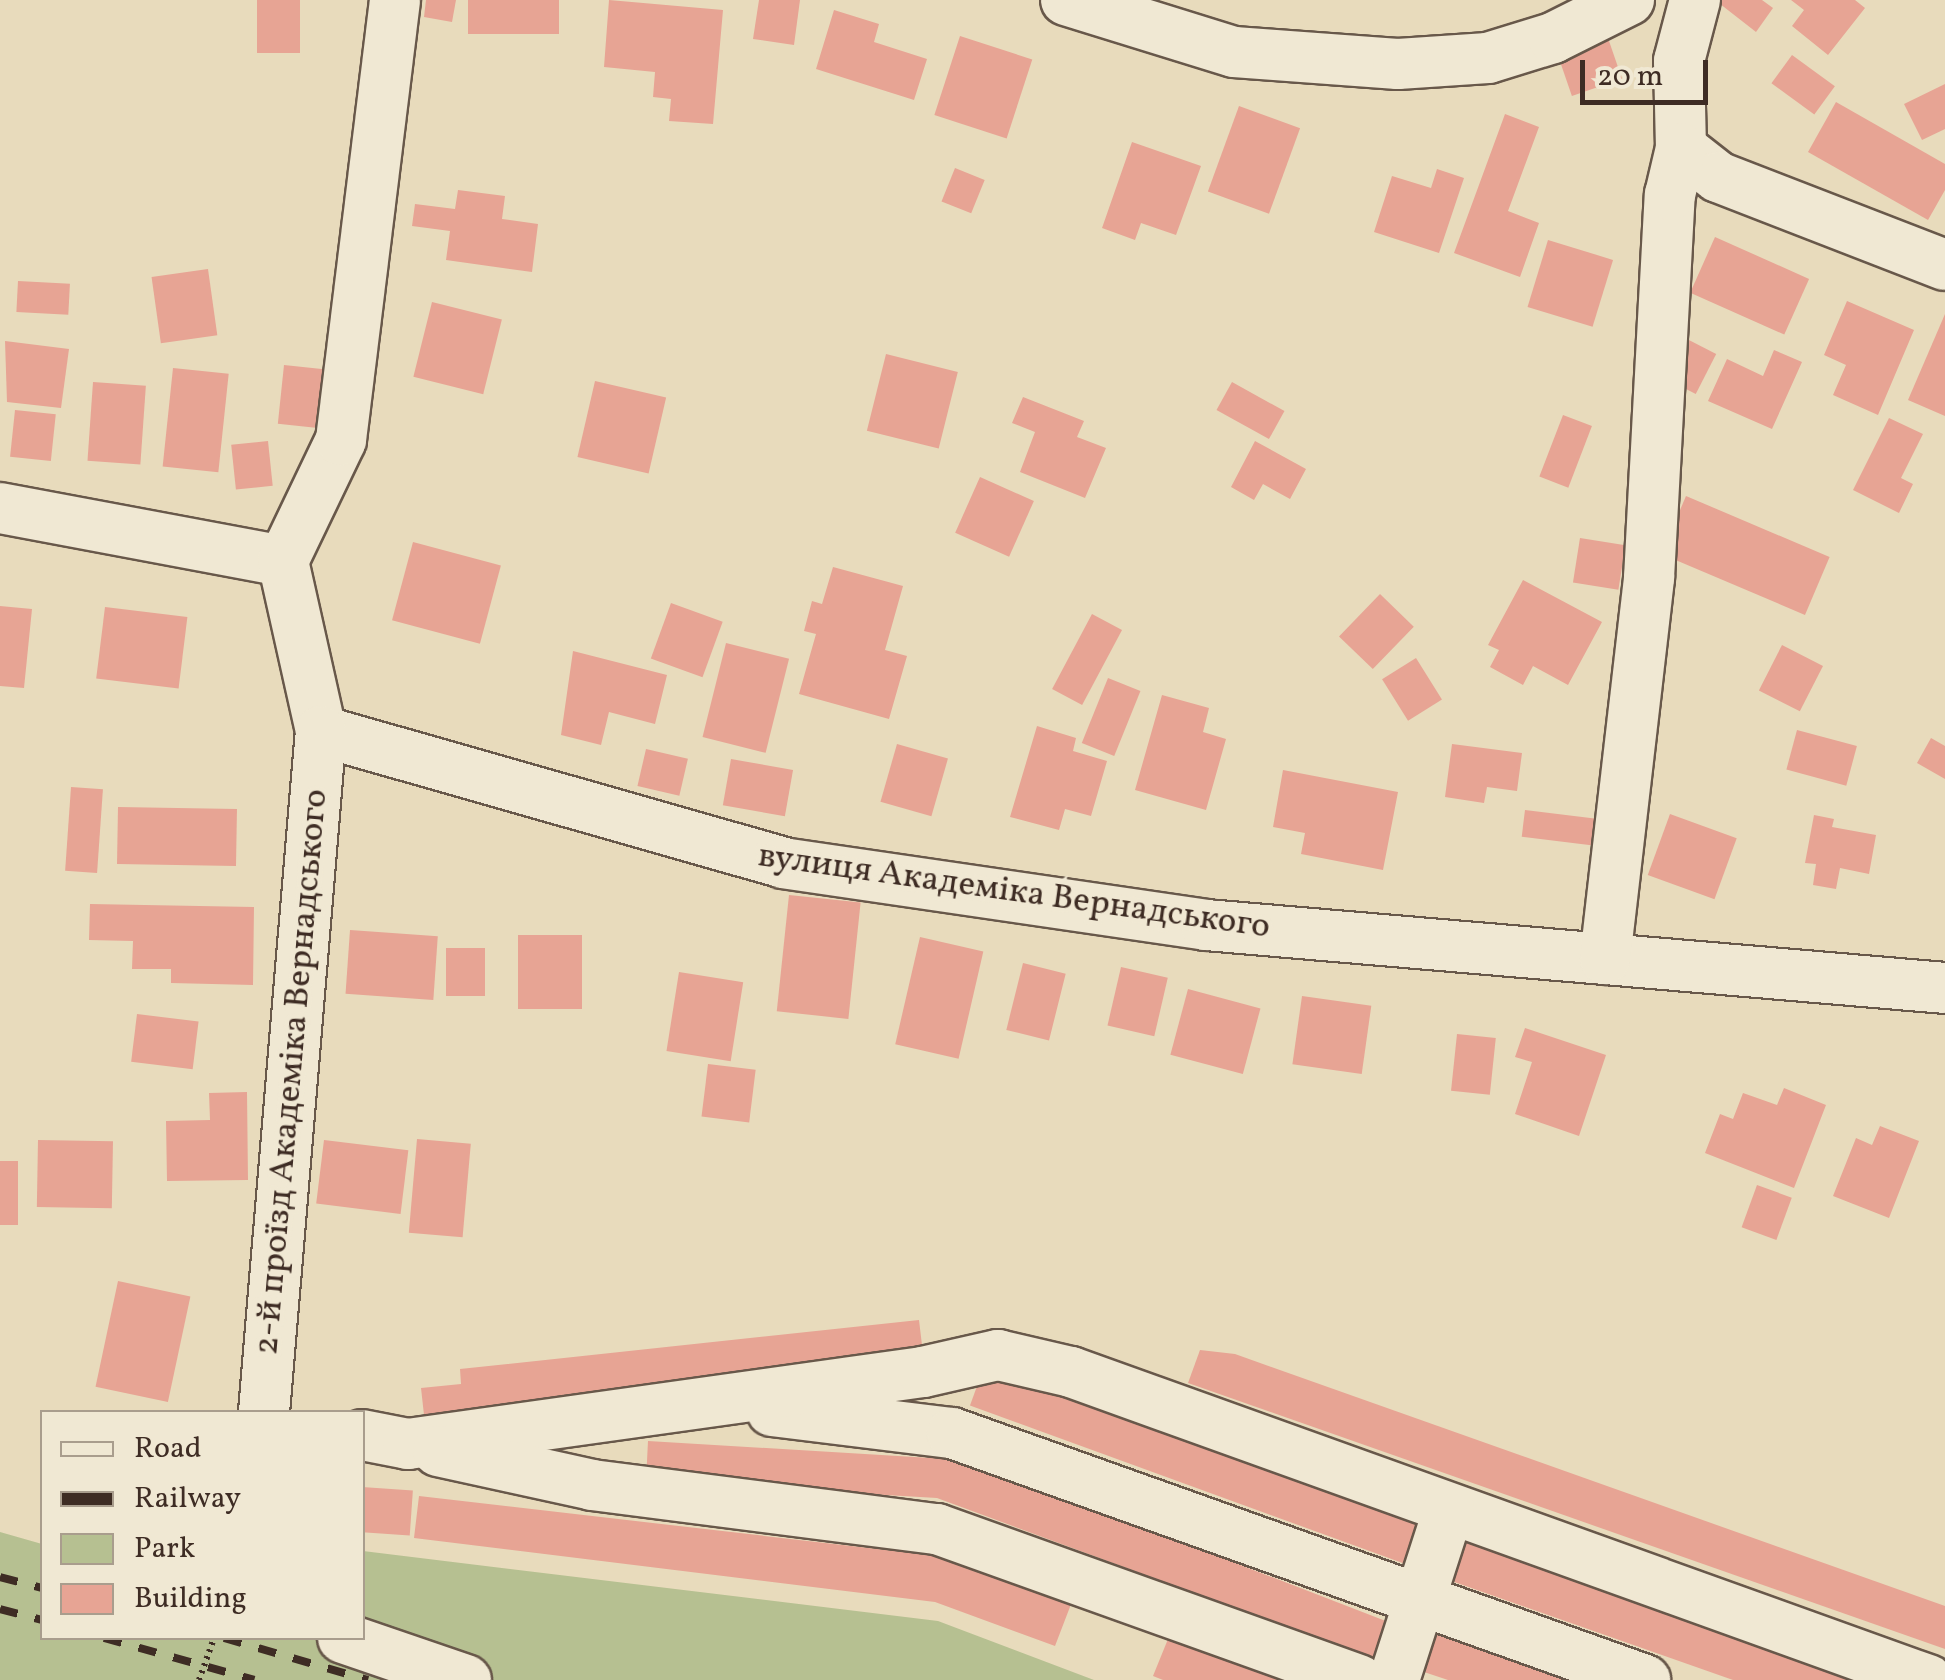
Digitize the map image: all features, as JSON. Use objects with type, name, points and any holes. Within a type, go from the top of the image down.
[{"type":"street","points":[[320,731],[283,561],[341,440],[395,0]]},
{"type":"street","points":[[1066,0],[1234,52],[1398,64],[1488,58],[1553,38],[1629,0]]},
{"type":"street","points":[[1605,958],[1649,578],[1670,195],[1681,148],[1680,61],[1695,0]]},
{"type":"street","points":[[1681,148],[1718,177],[1945,265]]},
{"type":"street","points":[[0,508],[283,561]]},
{"type":"street","name":"вулиця Академіка Вернадського","points":[[320,731],[783,863],[1206,925],[1945,988]]},
{"type":"street","name":"2-й проїзд Академіка Вернадського","points":[[264,1410],[320,731]]},
{"type":"street","points":[[386,1440],[707,1402],[998,1356],[1072,1372],[1928,1680]]},
{"type":"street","points":[[707,1402],[952,1433],[1645,1680]]},
{"type":"street","points":[[386,1440],[592,1486],[937,1528],[1359,1680]]},
{"type":"street","points":[[1394,1680],[1449,1509]]},
{"type":"street","points":[[349,1640],[466,1680]]},
{"type":"path","points":[[199,1680],[213,1640]]},
{"type":"green space","points":[[0,1532],[40,1543],[40,1640],[365,1640],[365,1551],[938,1621],[1094,1680],[0,1680]]},
{"type":"building","points":[[257,0],[300,0],[300,53],[257,53]]},
{"type":"building","points":[[426,0],[456,0],[452,22],[424,17]]},
{"type":"building","points":[[468,0],[559,0],[559,34],[468,34]]},
{"type":"building","points":[[609,0],[723,10],[713,124],[669,121],[671,99],[653,97],[655,72],[604,67]]},
{"type":"building","points":[[759,0],[800,0],[794,45],[753,39]]},
{"type":"building","points":[[1715,0],[1762,0],[1773,8],[1756,32]]},
{"type":"building","points":[[1791,0],[1855,0],[1865,8],[1828,55],[1792,26],[1804,10]]},
{"type":"building","points":[[834,10],[879,24],[874,42],[927,59],[914,100],[816,69]]},
{"type":"building","points":[[960,36],[1032,59],[1007,138],[934,115]]},
{"type":"building","points":[[1608,38],[1622,79],[1572,96],[1558,55]]},
{"type":"building","points":[[1792,55],[1835,86],[1814,114],[1771,83]]},
{"type":"building","points":[[1945,84],[1945,129],[1922,140],[1904,104]]},
{"type":"building","points":[[1836,102],[1945,164],[1945,190],[1928,220],[1808,152]]},
{"type":"building","points":[[1239,106],[1300,128],[1269,214],[1208,192]]},
{"type":"building","points":[[1505,114],[1539,127],[1508,211],[1539,223],[1520,277],[1454,253]]},
{"type":"building","points":[[1132,142],[1201,166],[1176,235],[1141,223],[1135,240],[1102,228]]},
{"type":"building","points":[[955,168],[985,180],[971,213],[942,201]]},
{"type":"building","points":[[1437,169],[1464,178],[1439,253],[1374,232],[1392,176],[1431,188]]},
{"type":"building","points":[[458,190],[505,196],[502,219],[538,224],[532,272],[446,260],[450,231],[412,226],[415,204],[455,209]]},
{"type":"building","points":[[1715,237],[1809,279],[1784,335],[1690,293]]},
{"type":"building","points":[[1548,240],[1613,260],[1593,327],[1528,307]]},
{"type":"building","points":[[208,269],[217,335],[161,343],[152,277]]},
{"type":"building","points":[[18,281],[70,284],[68,315],[16,312]]},
{"type":"building","points":[[1847,301],[1914,330],[1878,415],[1833,395],[1846,365],[1824,355]]},
{"type":"building","points":[[432,302],[502,319],[483,394],[413,377]]},
{"type":"building","points":[[1945,314],[1945,416],[1908,400]]},
{"type":"building","points":[[1685,338],[1716,354],[1696,394],[1665,378]]},
{"type":"building","points":[[5,341],[69,349],[61,408],[7,402]]},
{"type":"building","points":[[1774,350],[1802,362],[1772,429],[1708,401],[1727,359],[1763,376]]},
{"type":"building","points":[[886,354],[958,372],[939,449],[867,431]]},
{"type":"building","points":[[284,365],[329,370],[323,428],[278,424]]},
{"type":"building","points":[[173,368],[229,374],[218,472],[163,466]]},
{"type":"building","points":[[595,381],[666,397],[649,473],[577,457]]},
{"type":"building","points":[[93,382],[146,386],[140,465],[87,461]]},
{"type":"building","points":[[1232,382],[1284,411],[1269,439],[1216,410]]},
{"type":"building","points":[[1023,397],[1084,421],[1077,437],[1106,448],[1085,498],[1020,472],[1035,432],[1012,423]]},
{"type":"building","points":[[15,410],[56,414],[51,461],[10,457]]},
{"type":"building","points":[[1563,415],[1592,426],[1568,488],[1539,477]]},
{"type":"building","points":[[1889,418],[1923,434],[1901,478],[1913,484],[1899,513],[1853,490]]},
{"type":"building","points":[[268,441],[273,486],[236,490],[231,445]]},
{"type":"building","points":[[1255,441],[1306,469],[1290,499],[1263,484],[1254,500],[1231,487]]},
{"type":"building","points":[[980,477],[1034,501],[1009,557],[955,533]]},
{"type":"building","points":[[1686,496],[1830,557],[1805,615],[1661,554]]},
{"type":"building","points":[[1580,538],[1625,545],[1618,590],[1573,582]]},
{"type":"building","points":[[413,542],[501,566],[480,644],[392,620]]},
{"type":"building","points":[[833,567],[903,586],[885,650],[907,656],[889,719],[799,694],[816,634],[804,631],[812,601],[822,604]]},
{"type":"building","points":[[1523,580],[1602,622],[1568,685],[1533,666],[1523,685],[1490,667],[1499,650],[1488,645]]},
{"type":"building","points":[[1380,594],[1414,627],[1373,669],[1339,636]]},
{"type":"building","points":[[671,603],[723,622],[703,677],[651,658]]},
{"type":"building","points":[[0,606],[32,609],[24,688],[0,686]]},
{"type":"building","points":[[105,607],[187,617],[179,689],[96,678]]},
{"type":"building","points":[[1092,614],[1122,630],[1082,705],[1052,689]]},
{"type":"building","points":[[726,643],[789,659],[766,753],[703,737]]},
{"type":"building","points":[[1782,645],[1823,666],[1800,711],[1759,690]]},
{"type":"building","points":[[573,651],[667,675],[655,724],[609,712],[601,745],[561,735]]},
{"type":"building","points":[[1416,658],[1442,700],[1408,721],[1382,679]]},
{"type":"building","points":[[1108,678],[1140,691],[1114,756],[1082,743]]},
{"type":"building","points":[[1162,695],[1209,708],[1203,732],[1226,739],[1206,810],[1135,790]]},
{"type":"building","points":[[1037,726],[1076,738],[1073,751],[1107,761],[1091,816],[1065,809],[1059,830],[1010,817]]},
{"type":"building","points":[[1797,730],[1857,746],[1846,786],[1786,770]]},
{"type":"building","points":[[1931,738],[1945,746],[1945,779],[1917,763]]},
{"type":"building","points":[[897,744],[948,759],[931,816],[880,802]]},
{"type":"building","points":[[1452,744],[1522,753],[1517,791],[1487,787],[1484,803],[1445,797]]},
{"type":"building","points":[[646,749],[688,759],[679,796],[637,786]]},
{"type":"building","points":[[731,759],[793,770],[785,816],[723,805]]},
{"type":"building","points":[[1283,770],[1398,792],[1383,870],[1301,854],[1305,833],[1273,827]]},
{"type":"building","points":[[71,787],[103,789],[97,873],[65,871]]},
{"type":"building","points":[[118,807],[237,809],[236,866],[117,864]]},
{"type":"building","points":[[1525,810],[1596,819],[1593,846],[1522,837]]},
{"type":"building","points":[[1670,814],[1737,838],[1714,899],[1648,875]]},
{"type":"building","points":[[1814,815],[1834,819],[1832,827],[1876,835],[1869,874],[1840,868],[1836,889],[1813,885],[1816,864],[1805,863]]},
{"type":"building","points":[[789,895],[861,903],[848,1019],[777,1011]]},
{"type":"building","points":[[90,904],[254,907],[253,985],[171,983],[171,969],[132,969],[133,941],[89,940]]},
{"type":"building","points":[[350,930],[438,936],[433,1000],[346,994]]},
{"type":"building","points":[[518,935],[582,935],[582,1009],[518,1009]]},
{"type":"building","points":[[920,937],[983,952],[959,1059],[895,1044]]},
{"type":"building","points":[[446,948],[485,948],[485,996],[446,996]]},
{"type":"building","points":[[1023,963],[1066,974],[1049,1041],[1006,1030]]},
{"type":"building","points":[[1121,967],[1168,978],[1154,1036],[1108,1025]]},
{"type":"building","points":[[679,972],[743,982],[731,1061],[666,1051]]},
{"type":"building","points":[[1188,989],[1260,1008],[1243,1074],[1170,1055]]},
{"type":"building","points":[[1302,996],[1371,1006],[1362,1074],[1292,1064]]},
{"type":"building","points":[[137,1014],[199,1022],[193,1069],[131,1062]]},
{"type":"building","points":[[1525,1028],[1606,1055],[1579,1136],[1515,1114],[1532,1062],[1515,1057]]},
{"type":"building","points":[[1457,1034],[1496,1038],[1490,1095],[1451,1091]]},
{"type":"building","points":[[708,1064],[756,1070],[749,1122],[702,1117]]},
{"type":"building","points":[[1784,1088],[1826,1105],[1794,1188],[1705,1153],[1720,1114],[1733,1119],[1743,1093],[1777,1105]]},
{"type":"building","points":[[247,1092],[248,1180],[167,1181],[166,1121],[210,1120],[209,1093]]},
{"type":"building","points":[[1880,1126],[1919,1141],[1889,1218],[1833,1196],[1856,1138],[1872,1145]]},
{"type":"building","points":[[417,1139],[471,1144],[463,1237],[409,1233]]},
{"type":"building","points":[[38,1140],[113,1141],[112,1208],[37,1207]]},
{"type":"building","points":[[324,1140],[408,1150],[401,1214],[316,1204]]},
{"type":"building","points":[[0,1161],[18,1161],[18,1225],[0,1225]]},
{"type":"building","points":[[1757,1185],[1792,1198],[1776,1240],[1742,1227]]},
{"type":"building","points":[[118,1281],[190,1296],[168,1402],[96,1387]]},
{"type":"building","points":[[919,1320],[924,1362],[424,1415],[421,1388],[461,1384],[460,1369]]},
{"type":"building","points":[[1200,1350],[1235,1354],[1945,1606],[1945,1649],[1188,1383]]},
{"type":"building","points":[[984,1367],[1420,1526],[1406,1564],[970,1406]]},
{"type":"building","points":[[648,1441],[947,1459],[1041,1488],[1396,1625],[1381,1662],[937,1498],[646,1481]]},
{"type":"building","points":[[365,1487],[413,1491],[410,1535],[365,1532]]},
{"type":"building","points":[[419,1496],[947,1557],[1073,1599],[1055,1646],[935,1602],[414,1538]]},
{"type":"building","points":[[1457,1539],[1856,1680],[1733,1680],[1443,1578]]},
{"type":"building","points":[[1425,1627],[1574,1680],[1448,1680],[1412,1668]]},
{"type":"building","points":[[1168,1639],[1280,1680],[1163,1680],[1153,1676]]},
{"type":"railway","points":[[0,1577],[40,1587]]},
{"type":"railway","points":[[0,1609],[40,1619]]},
{"type":"railway","points":[[111,1640],[254,1680]]},
{"type":"railway","points":[[231,1640],[368,1680]]}]
